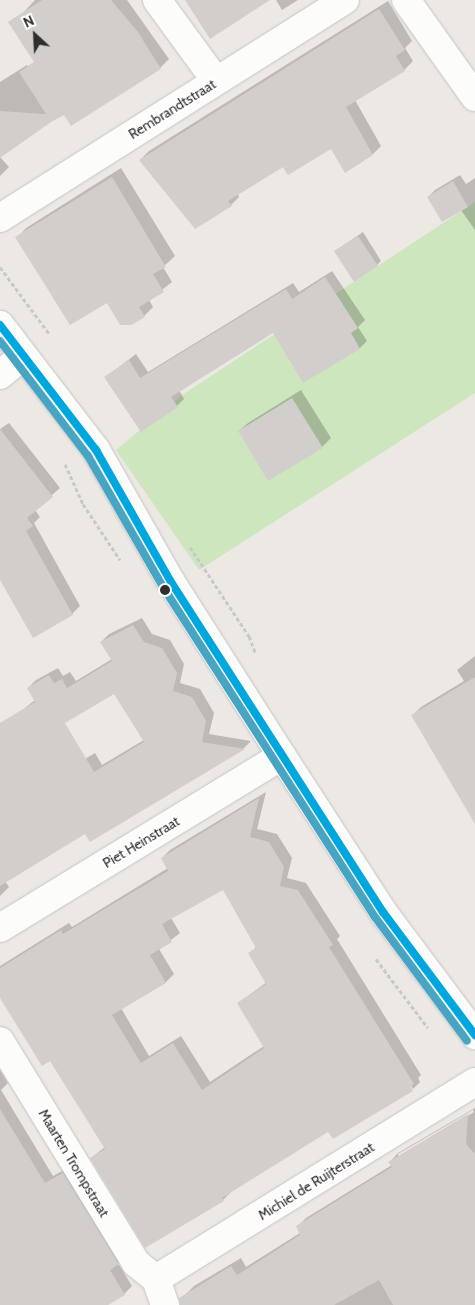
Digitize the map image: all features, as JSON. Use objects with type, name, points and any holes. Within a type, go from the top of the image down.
[{"type":"street","points":[[157,0],[216,81]]},
{"type":"street","name":"Rembrandtstraat","points":[[0,218],[345,0]]},
{"type":"street","points":[[406,0],[475,97]]},
{"type":"street","points":[[0,326],[96,450],[172,582],[383,912],[475,1035]]},
{"type":"street","points":[[0,375],[23,356]]},
{"type":"street","name":"Piet Heinstraat","points":[[0,928],[282,756]]},
{"type":"street","name":"Maarten Trompstraat","points":[[0,1041],[136,1263],[156,1279]]},
{"type":"street","name":"Michiel de Ruijterstraat","points":[[156,1279],[475,1082]]},
{"type":"street","points":[[156,1279],[165,1305]]},
{"type":"green space","points":[[475,202],[475,393],[199,570],[116,450],[182,395]]},
{"type":"building","points":[[42,0],[111,0],[138,32],[161,69],[71,126],[64,115],[51,122],[0,158],[0,111],[46,114],[19,72],[34,62],[8,22]]},
{"type":"building","points":[[185,0],[270,0],[210,39]]},
{"type":"building","points":[[379,9],[405,50],[396,56],[405,71],[346,107],[373,155],[345,173],[331,149],[288,175],[283,167],[228,201],[232,206],[195,229],[139,160]]},
{"type":"building","points":[[112,177],[166,267],[153,274],[164,292],[139,307],[145,317],[131,325],[120,325],[107,303],[70,325],[15,237]]},
{"type":"building","points":[[453,181],[468,207],[442,222],[427,197]]},
{"type":"building","points":[[358,236],[378,266],[354,282],[334,251]]},
{"type":"building","points":[[325,277],[358,328],[351,333],[360,349],[303,383],[273,333],[171,397],[178,407],[141,432],[104,377],[129,360],[140,378],[286,289],[292,299]]},
{"type":"building","points":[[292,398],[323,448],[268,481],[238,431]]},
{"type":"building","points":[[0,429],[53,497],[27,518],[33,526],[26,531],[73,615],[33,638],[0,580]]},
{"type":"building","points":[[133,625],[144,642],[162,648],[177,673],[173,691],[192,697],[206,721],[202,742],[245,749],[90,842],[85,834],[0,886],[0,723],[35,702],[27,688],[49,675],[54,683],[62,679],[67,688],[112,661],[100,642]],"holes":[[[114,694],[144,742],[94,772],[65,723]]]},
{"type":"building","points":[[475,677],[475,824],[411,715]]},
{"type":"building","points":[[259,798],[250,837],[269,842],[284,867],[280,886],[298,890],[333,945],[329,947],[414,1084],[410,1086],[413,1091],[333,1139],[328,1132],[222,1198],[224,1201],[145,1248],[90,1158],[105,1149],[50,1061],[42,1066],[0,998],[0,968],[61,930],[63,934],[168,871],[161,858]],"holes":[[[223,890],[256,948],[248,953],[266,984],[237,1003],[264,1048],[202,1090],[173,1043],[141,1063],[112,1015],[166,983],[150,955],[172,942],[162,924]]]},
{"type":"building","points":[[0,1109],[45,1183],[63,1173],[119,1264],[110,1270],[125,1295],[108,1305],[0,1305]]},
{"type":"building","points":[[468,1114],[466,1144],[475,1154],[475,1305],[393,1305],[379,1280],[334,1305],[180,1305],[179,1298],[231,1266],[237,1275],[300,1235],[296,1226],[392,1167],[388,1162]]},
{"type":"transit line","points":[[0,325],[96,450],[171,582],[383,912],[475,1035]]},
{"type":"transit line","points":[[0,341],[88,456],[163,587],[375,917],[467,1041]]}]
